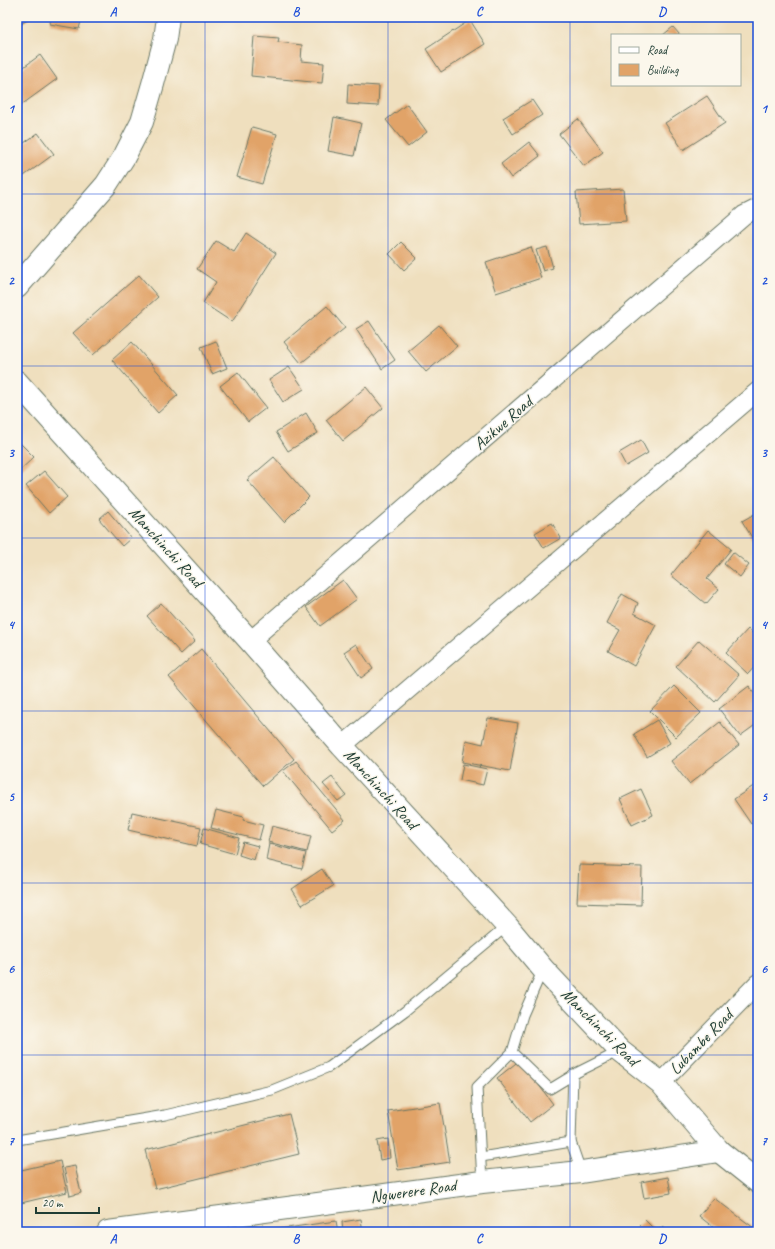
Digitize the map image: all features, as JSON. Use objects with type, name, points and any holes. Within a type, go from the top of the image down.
[{"type":"main road","points":[[17,287],[106,184],[124,157],[142,122],[165,39],[168,17]]},
{"type":"main road","name":"Manchinchi Road","points":[[17,382],[250,641],[342,746],[507,926],[543,969],[620,1051],[661,1084],[719,1151],[758,1182]]},
{"type":"main road","name":"Ngwerere Road","points":[[108,1232],[217,1225],[482,1182],[581,1172],[719,1151]]},
{"type":"street","name":"Azikwe Road","points":[[250,641],[744,215],[758,208]]},
{"type":"street","points":[[342,746],[758,391]]},
{"type":"street","name":"Lubambe Road","points":[[661,1084],[758,983]]},
{"type":"lane","points":[[17,1140],[165,1116],[272,1090],[329,1068],[405,1011],[507,926]]},
{"type":"lane","points":[[482,1182],[477,1087],[512,1052],[523,1015],[543,969]]},
{"type":"lane","points":[[512,1052],[550,1089],[574,1074],[620,1051]]},
{"type":"lane","points":[[574,1074],[571,1142],[581,1172]]},
{"type":"lane","points":[[481,1157],[571,1142]]},
{"type":"building","points":[[17,17],[32,17],[18,26]]},
{"type":"building","points":[[51,17],[82,17],[79,29],[50,24]]},
{"type":"building","points":[[470,20],[485,44],[441,72],[426,49]]},
{"type":"building","points":[[673,27],[679,34],[664,34]]},
{"type":"building","points":[[254,36],[279,38],[278,42],[302,45],[301,61],[324,63],[322,83],[251,76]]},
{"type":"building","points":[[40,55],[57,79],[17,108],[17,72]]},
{"type":"building","points":[[348,84],[379,86],[378,106],[347,104]]},
{"type":"building","points":[[707,96],[725,123],[683,150],[665,123]]},
{"type":"building","points":[[532,100],[542,115],[513,134],[503,118]]},
{"type":"building","points":[[407,104],[427,132],[408,147],[386,120]]},
{"type":"building","points":[[334,117],[361,123],[354,156],[328,151]]},
{"type":"building","points":[[578,119],[603,152],[584,166],[559,134]]},
{"type":"building","points":[[252,127],[277,134],[262,184],[237,177]]},
{"type":"building","points":[[38,133],[54,154],[17,181],[17,148]]},
{"type":"building","points":[[529,142],[540,156],[511,178],[501,164]]},
{"type":"building","points":[[623,189],[626,221],[579,224],[576,192]]},
{"type":"building","points":[[246,233],[276,253],[232,322],[203,303],[216,282],[197,269],[216,241],[234,252]]},
{"type":"building","points":[[401,242],[417,258],[404,270],[389,254]]},
{"type":"building","points":[[531,247],[541,278],[496,293],[486,262]]},
{"type":"building","points":[[547,247],[553,268],[543,271],[536,250]]},
{"type":"building","points":[[139,275],[158,297],[93,355],[73,333]]},
{"type":"building","points":[[327,306],[345,328],[301,363],[284,342]]},
{"type":"building","points":[[369,321],[395,360],[382,369],[356,329]]},
{"type":"building","points":[[439,325],[457,346],[426,372],[408,351]]},
{"type":"building","points":[[216,341],[227,368],[212,374],[201,347]]},
{"type":"building","points":[[132,342],[178,395],[158,413],[112,360]]},
{"type":"building","points":[[289,367],[304,389],[283,402],[269,380]]},
{"type":"building","points":[[238,372],[266,408],[248,422],[220,386]]},
{"type":"building","points":[[366,387],[383,408],[343,441],[326,420]]},
{"type":"building","points":[[306,413],[318,433],[288,451],[276,432]]},
{"type":"building","points":[[17,440],[34,457],[17,473]]},
{"type":"building","points":[[641,440],[648,453],[626,466],[619,453]]},
{"type":"building","points":[[274,457],[309,497],[284,522],[247,480]]},
{"type":"building","points":[[44,471],[67,497],[49,513],[26,486]]},
{"type":"building","points":[[108,511],[131,538],[122,546],[99,519]]},
{"type":"building","points":[[758,512],[758,546],[757,546],[742,521]]},
{"type":"building","points":[[552,523],[561,538],[544,548],[535,533]]},
{"type":"building","points":[[708,530],[731,549],[707,579],[719,589],[706,604],[671,575]]},
{"type":"building","points":[[733,552],[749,565],[740,577],[724,564]]},
{"type":"building","points":[[343,580],[357,599],[320,626],[306,607]]},
{"type":"building","points":[[622,594],[638,603],[634,613],[656,625],[634,666],[608,651],[620,630],[607,623]]},
{"type":"building","points":[[161,603],[195,641],[181,654],[147,616]]},
{"type":"building","points":[[748,629],[758,638],[758,663],[748,674],[726,653]]},
{"type":"building","points":[[699,640],[739,675],[715,702],[676,666]]},
{"type":"building","points":[[356,644],[373,669],[361,678],[344,652]]},
{"type":"building","points":[[201,649],[294,759],[263,786],[169,677]]},
{"type":"building","points":[[674,686],[701,713],[676,737],[650,711]]},
{"type":"building","points":[[749,686],[758,698],[758,723],[740,736],[719,709]]},
{"type":"building","points":[[488,718],[518,723],[510,771],[462,762],[466,740],[483,744]]},
{"type":"building","points":[[657,720],[670,743],[647,757],[634,734]]},
{"type":"building","points":[[720,722],[739,745],[689,784],[671,761]]},
{"type":"building","points":[[296,761],[345,820],[332,830],[283,771]]},
{"type":"building","points":[[463,764],[487,769],[483,785],[460,780]]},
{"type":"building","points":[[332,777],[346,795],[338,801],[323,784]]},
{"type":"building","points":[[758,783],[758,819],[751,824],[734,799]]},
{"type":"building","points":[[641,789],[653,815],[632,825],[620,799]]},
{"type":"building","points":[[216,810],[244,817],[243,820],[263,825],[259,840],[211,828]]},
{"type":"building","points":[[132,812],[201,827],[197,846],[128,830]]},
{"type":"building","points":[[272,826],[311,836],[307,852],[268,842]]},
{"type":"building","points":[[204,828],[239,838],[235,854],[200,844]]},
{"type":"building","points":[[243,842],[258,846],[254,860],[239,855]]},
{"type":"building","points":[[269,844],[306,853],[302,869],[266,860]]},
{"type":"building","points":[[579,865],[642,867],[641,905],[577,903]]},
{"type":"building","points":[[322,869],[333,886],[302,905],[292,889]]},
{"type":"building","points":[[520,1060],[553,1104],[530,1122],[497,1078]]},
{"type":"building","points":[[440,1103],[450,1162],[398,1170],[388,1111]]},
{"type":"building","points":[[289,1114],[299,1154],[155,1189],[145,1150]]},
{"type":"building","points":[[388,1139],[390,1158],[380,1160],[377,1141]]},
{"type":"building","points":[[60,1161],[67,1192],[17,1204],[17,1171]]},
{"type":"building","points":[[75,1166],[81,1193],[70,1196],[64,1168]]},
{"type":"building","points":[[668,1177],[671,1193],[644,1198],[641,1182]]},
{"type":"building","points":[[714,1198],[758,1232],[719,1232],[699,1216]]},
{"type":"building","points":[[361,1219],[363,1232],[343,1232],[342,1222]]},
{"type":"building","points":[[645,1220],[657,1232],[637,1232],[635,1230]]},
{"type":"building","points":[[336,1221],[338,1232],[266,1232],[266,1231]]},
{"type":"building","points":[[662,1227],[668,1232],[657,1232]]}]
